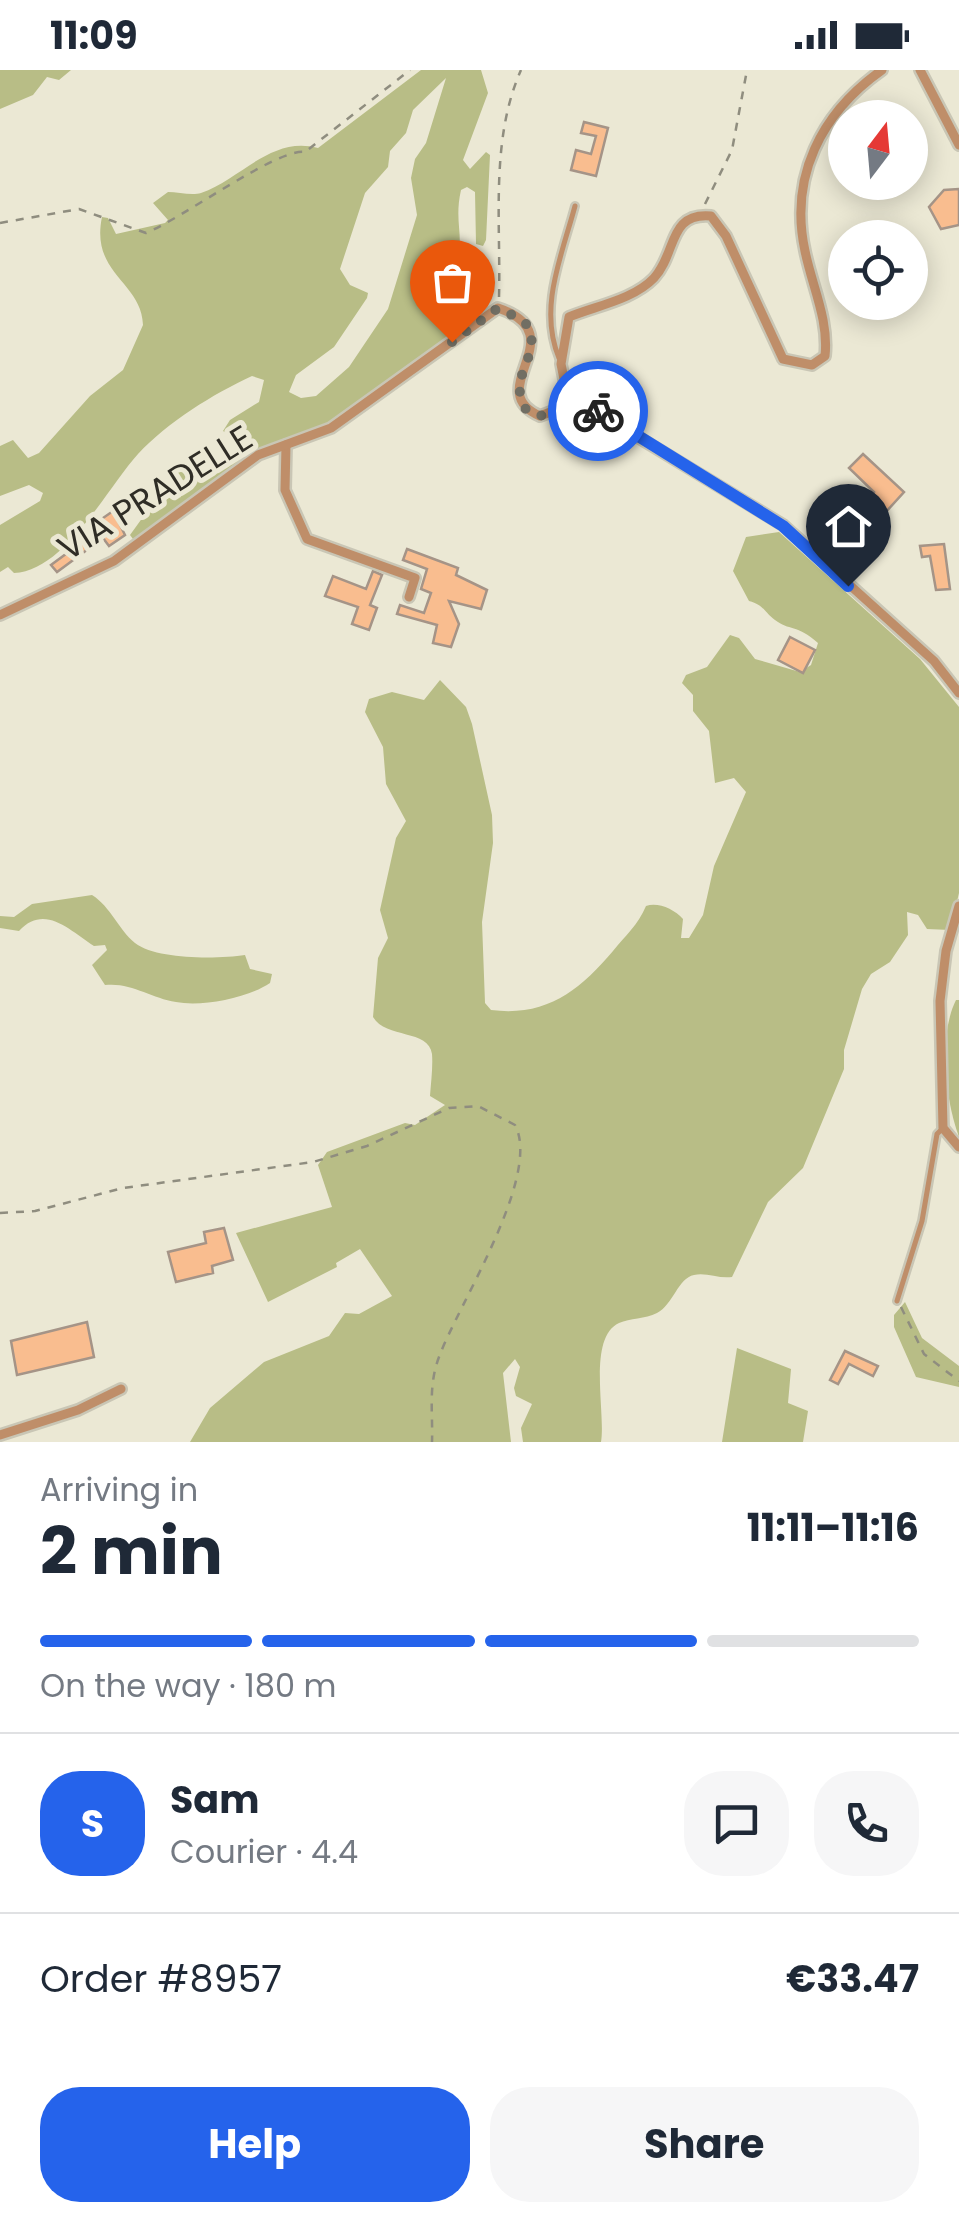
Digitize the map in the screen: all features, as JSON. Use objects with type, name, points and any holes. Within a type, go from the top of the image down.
[{"type":"street","points":[[498,308],[524,321],[532,333],[531,350],[518,386],[526,410],[540,416],[553,411],[567,394],[562,364],[569,317],[624,297],[652,280],[680,222],[694,215],[710,216],[726,236],[784,359],[812,366],[825,356],[827,336],[804,250],[800,188],[820,132],[882,70]]},
{"type":"street","points":[[920,70],[959,145]]},
{"type":"street","name":"VIA PRADELLE","points":[[0,615],[114,561],[258,455],[331,428],[498,308]]},
{"type":"street","points":[[567,394],[783,526],[934,661],[959,693]]},
{"type":"street","name":"VIA PRADELLE","points":[[286,445],[285,490],[307,539],[414,578],[409,597]]},
{"type":"street","points":[[959,906],[940,987],[942,1128],[959,1147]]},
{"type":"street","points":[[0,1435],[78,1410],[121,1389]]},
{"type":"lane","points":[[562,364],[551,338],[551,298],[575,206]]},
{"type":"lane","points":[[898,1298],[922,1221],[937,1134],[942,1128]]},
{"type":"path","points":[[0,223],[79,209],[146,233],[180,219],[269,160],[294,150],[305,152],[410,70]]},
{"type":"path","points":[[498,308],[506,111],[521,70]]},
{"type":"path","points":[[694,215],[712,198],[732,150],[747,70]]},
{"type":"path","points":[[0,1212],[34,1211],[123,1188],[313,1162],[367,1146],[449,1108],[486,1109],[515,1125],[522,1156],[503,1218],[439,1354],[431,1386],[432,1442]]},
{"type":"path","points":[[898,1298],[908,1328],[924,1354],[959,1380]]},
{"type":"green space","points":[[0,70],[71,70],[59,80],[47,77],[33,95],[0,109]]},
{"type":"green space","points":[[421,70],[481,70],[488,93],[463,160],[470,169],[486,152],[490,155],[486,240],[483,246],[476,244],[475,192],[467,187],[461,190],[459,202],[459,249],[454,272],[464,278],[476,265],[484,269],[488,289],[479,301],[463,306],[459,316],[462,329],[334,422],[264,452],[136,543],[130,535],[143,517],[174,494],[166,474],[174,467],[196,477],[206,474],[238,450],[238,440],[223,431],[230,420],[259,402],[264,380],[252,376],[237,383],[150,442],[84,526],[51,558],[33,569],[14,573],[8,567],[0,572],[0,525],[40,501],[43,493],[29,485],[0,496],[0,446],[13,440],[28,458],[39,453],[90,396],[123,370],[143,325],[134,298],[103,252],[102,217],[108,218],[116,234],[165,223],[168,220],[153,203],[168,192],[201,193],[271,153],[301,146],[318,148]],"holes":[[[446,78],[426,143],[415,159],[411,178],[417,215],[388,309],[349,367],[316,396],[301,398],[289,392],[296,375],[334,347],[367,298],[368,293],[350,285],[340,269],[365,193],[388,167],[390,151],[406,133],[413,110]]]},
{"type":"green space","points":[[779,532],[920,659],[959,707],[959,893],[950,930],[927,929],[918,915],[907,912],[908,935],[890,962],[871,974],[862,989],[844,1050],[844,1069],[803,1168],[768,1202],[732,1277],[688,1277],[657,1313],[619,1323],[609,1331],[601,1360],[601,1442],[523,1442],[521,1428],[532,1404],[516,1396],[514,1388],[520,1367],[515,1359],[503,1373],[511,1442],[190,1442],[210,1408],[264,1362],[329,1336],[345,1313],[359,1314],[392,1296],[360,1249],[336,1263],[337,1267],[268,1302],[236,1233],[332,1207],[318,1165],[327,1152],[405,1123],[415,1125],[445,1105],[430,1096],[429,1046],[415,1037],[387,1029],[373,1017],[378,958],[388,938],[380,910],[396,838],[406,821],[386,784],[383,747],[365,712],[369,699],[392,692],[424,700],[440,680],[466,707],[492,815],[493,843],[482,922],[485,1003],[491,1010],[511,1011],[545,1005],[587,978],[631,930],[646,906],[661,906],[679,915],[683,919],[681,938],[689,938],[703,915],[714,866],[746,792],[734,778],[715,783],[709,731],[693,711],[693,695],[682,683],[686,675],[707,667],[730,635],[739,638],[755,659],[800,672],[811,665],[818,643],[749,601],[733,571],[746,537]]},
{"type":"green space","points":[[92,895],[129,937],[145,949],[188,957],[245,955],[250,969],[272,974],[270,983],[224,1000],[176,1002],[124,986],[105,985],[92,965],[107,950],[105,945],[94,946],[57,922],[38,919],[19,931],[0,928],[0,916],[14,917],[32,904]]},
{"type":"green space","points":[[956,1000],[959,1137],[950,1105],[945,1049]]},
{"type":"green space","points":[[905,1302],[922,1338],[959,1366],[959,1387],[916,1377],[894,1327],[894,1315]]},
{"type":"green space","points":[[737,1348],[791,1369],[788,1403],[808,1411],[803,1442],[722,1442]]},
{"type":"building","points":[[584,122],[608,128],[596,176],[571,170],[576,150],[591,154],[596,136],[581,133]]},
{"type":"building","points":[[959,189],[959,225],[941,229],[929,207],[944,190]]},
{"type":"building","points":[[863,454],[904,492],[875,524],[859,509],[874,492],[849,468]]},
{"type":"building","points":[[113,511],[125,535],[109,546],[103,538],[57,572],[51,565],[97,531],[93,525]]},
{"type":"building","points":[[944,544],[950,589],[936,590],[930,556],[922,557],[920,546]]},
{"type":"building","points":[[407,549],[458,568],[456,575],[487,590],[481,609],[449,601],[459,624],[451,647],[433,643],[437,625],[397,614],[400,605],[424,613],[431,593],[421,589],[427,569],[403,560]]},
{"type":"building","points":[[373,571],[382,575],[370,605],[377,608],[369,630],[352,624],[358,607],[325,596],[333,576],[366,589]]},
{"type":"building","points":[[790,637],[815,650],[803,673],[778,660]]},
{"type":"building","points":[[224,1228],[233,1260],[212,1266],[213,1273],[176,1282],[168,1252],[206,1243],[204,1232]]},
{"type":"building","points":[[87,1322],[94,1357],[17,1375],[11,1341]]},
{"type":"building","points":[[845,1351],[878,1366],[873,1376],[849,1364],[838,1384],[830,1380]]},
{"type":"way so far","points":[[452,342],[498,308],[514,314],[532,333],[531,350],[518,386],[526,410],[540,416],[553,411],[567,394],[598,411]]},
{"type":"route","points":[[598,411],[783,526],[848,586]]}]
